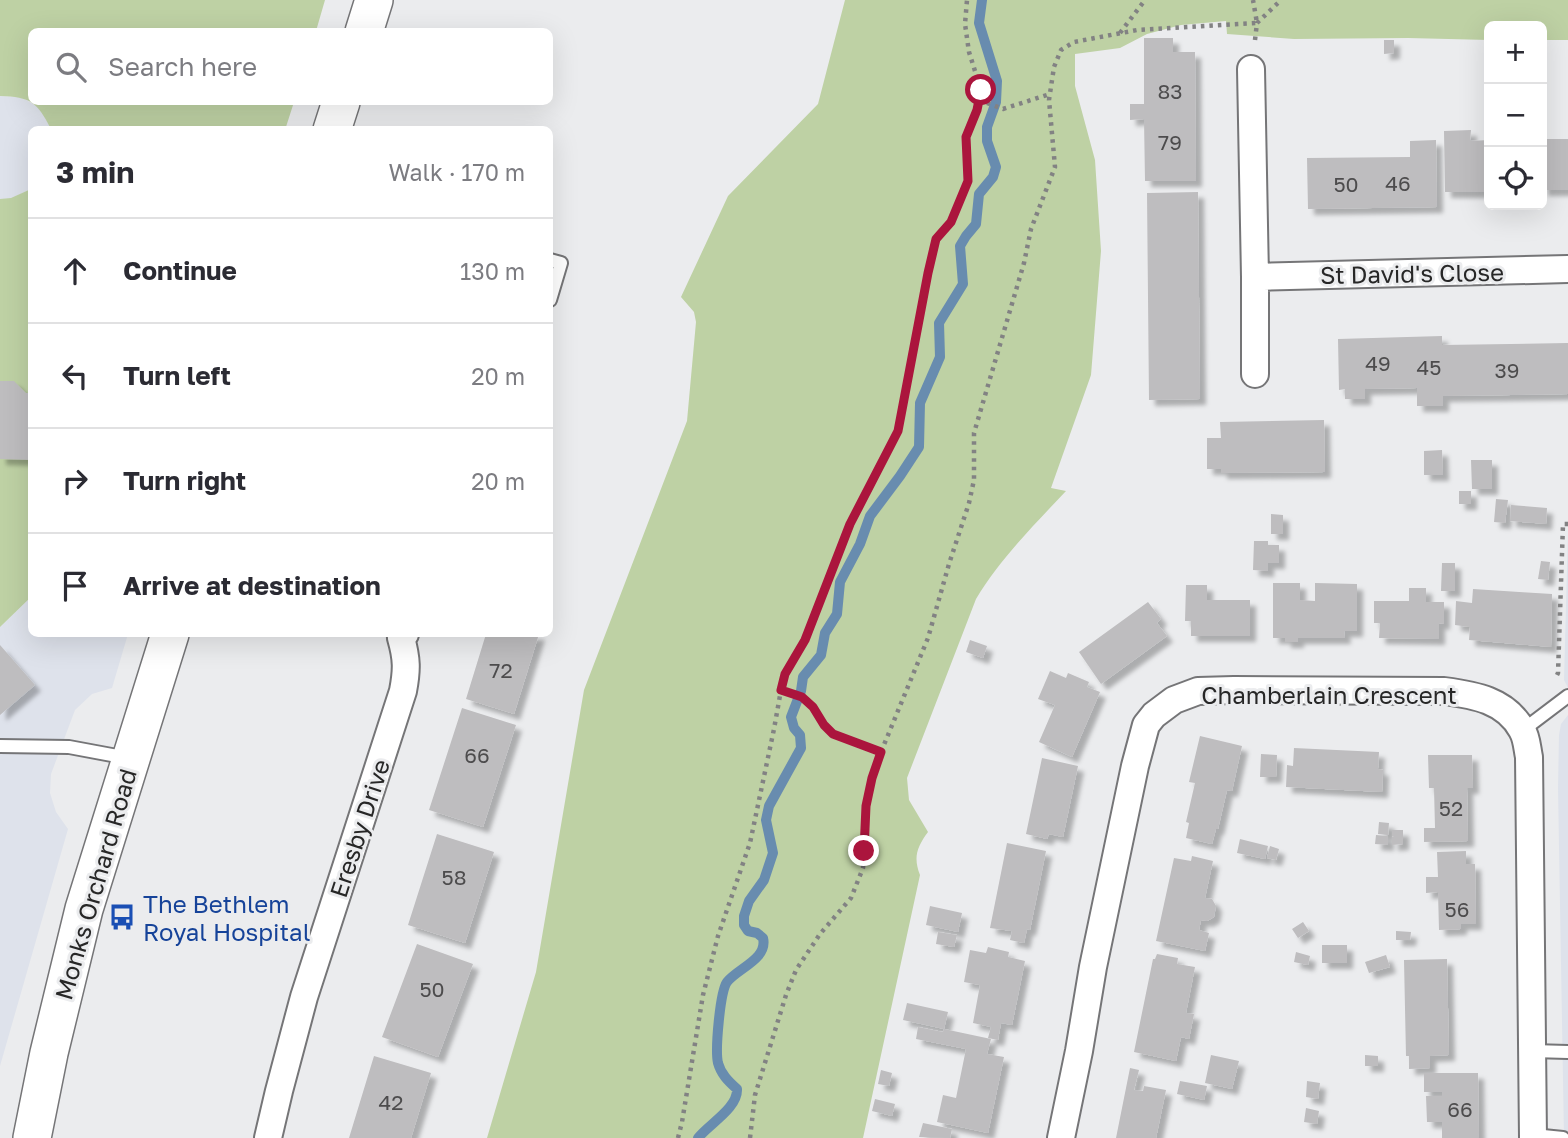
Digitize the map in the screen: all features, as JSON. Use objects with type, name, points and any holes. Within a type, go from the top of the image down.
[{"type":"street","points":[[365,28],[374,0]]},
{"type":"street","points":[[1251,69],[1255,374]]},
{"type":"street","points":[[333,126],[340,105]]},
{"type":"street","name":"St David's Close","points":[[1255,276],[1568,269]]},
{"type":"street","name":"Monks Orchard Road","points":[[32,1138],[51,1042],[84,909],[169,637]]},
{"type":"street","name":"Eresby Drive","points":[[268,1138],[304,997],[403,691],[406,657],[401,637]]},
{"type":"street","name":"Chamberlain Crescent","points":[[1061,1138],[1137,757],[1146,725],[1154,715],[1186,695],[1213,690],[1444,691],[1475,695],[1488,700],[1507,712],[1523,730]]},
{"type":"street","points":[[1523,730],[1528,757],[1533,1137]]},
{"type":"lane","points":[[553,261],[561,263],[553,290]]},
{"type":"lane","points":[[1523,730],[1568,696]]},
{"type":"lane","points":[[0,746],[69,747],[131,758]]},
{"type":"lane","points":[[1532,1051],[1568,1052]]},
{"type":"lane","points":[[1533,1137],[1563,1138]]},
{"type":"path","points":[[677,1138],[703,995],[718,936],[750,843],[785,674],[805,640],[850,524],[898,431],[936,239],[951,222],[968,181],[966,137],[977,110],[981,90],[965,24],[967,0]]},
{"type":"path","points":[[1119,33],[1145,0]]},
{"type":"path","points":[[1251,69],[1257,23],[1253,0]]},
{"type":"path","points":[[750,1138],[755,1095],[796,970],[820,934],[851,898],[863,868],[866,806],[872,778],[928,638],[970,503],[974,480],[974,433],[1024,263],[1031,229],[1055,167],[1048,100],[1054,67],[1061,50],[1074,42],[1136,30],[1257,23],[1280,0]]},
{"type":"path","points":[[979,100],[1003,109],[1049,94]]},
{"type":"path","points":[[1551,684],[1558,673],[1563,524],[1568,524]]},
{"type":"path","points":[[781,690],[802,697],[833,734],[881,752]]},
{"type":"shaded area","points":[[0,96],[21,97],[28,101],[28,105],[41,109],[50,126],[28,126],[28,190],[10,199],[0,199]]},
{"type":"shaded area","points":[[1568,532],[1568,688],[1564,680]]},
{"type":"shaded area","points":[[28,600],[28,637],[127,637],[112,688],[92,694],[75,710],[51,774],[50,793],[56,812],[68,829],[0,1066],[0,627]]},
{"type":"shaded area","points":[[1568,715],[1568,1138],[1564,1138],[1558,788],[1559,735],[1561,724]]},
{"type":"green space","points":[[0,0],[325,0],[317,28],[28,28],[28,101],[0,96]]},
{"type":"green space","points":[[845,0],[1568,0],[1568,40],[1547,40],[1547,21],[1484,21],[1484,40],[1294,39],[1227,34],[1226,21],[1181,25],[1147,34],[1120,48],[1075,54],[1075,86],[1095,160],[1101,251],[1091,375],[1051,488],[1066,491],[1007,556],[976,599],[907,778],[909,800],[928,832],[917,852],[920,875],[863,1138],[487,1138],[536,972],[584,690],[687,421],[696,322],[694,312],[681,297],[728,196],[818,104]]},
{"type":"green space","points":[[34,105],[293,105],[286,126],[49,126]]},
{"type":"green space","points":[[28,190],[28,600],[0,627],[0,199],[11,198]]},
{"type":"building","points":[[1144,38],[1173,38],[1173,52],[1195,52],[1196,181],[1145,181],[1144,119],[1130,120],[1130,104],[1144,104]]},
{"type":"building","points":[[1384,40],[1394,40],[1394,53],[1384,54]]},
{"type":"building","points":[[1471,130],[1470,141],[1484,140],[1484,192],[1445,192],[1444,131]]},
{"type":"building","points":[[1547,139],[1568,139],[1568,190],[1547,190]]},
{"type":"building","points":[[1436,140],[1437,207],[1308,209],[1307,158],[1410,157],[1410,141]]},
{"type":"building","points":[[1198,192],[1200,399],[1149,400],[1147,193]]},
{"type":"building","points":[[1442,336],[1442,345],[1568,343],[1568,394],[1443,396],[1443,406],[1417,406],[1417,388],[1365,389],[1365,399],[1345,399],[1345,389],[1339,390],[1338,339]]},
{"type":"building","points":[[0,381],[14,381],[28,393],[28,460],[0,459]]},
{"type":"building","points":[[1324,420],[1325,472],[1221,473],[1221,469],[1207,469],[1207,438],[1221,438],[1220,422]]},
{"type":"building","points":[[1442,450],[1443,475],[1424,475],[1424,451]]},
{"type":"building","points":[[1471,460],[1492,460],[1492,489],[1472,489]]},
{"type":"building","points":[[1459,491],[1471,491],[1471,504],[1459,504]]},
{"type":"building","points":[[1496,499],[1508,500],[1505,523],[1494,522]]},
{"type":"building","points":[[1511,505],[1547,508],[1546,524],[1510,521]]},
{"type":"building","points":[[1271,514],[1283,515],[1283,534],[1271,534]]},
{"type":"building","points":[[1254,541],[1268,541],[1268,545],[1279,545],[1279,563],[1268,563],[1268,571],[1253,570]]},
{"type":"building","points":[[1541,561],[1550,562],[1548,580],[1538,579]]},
{"type":"building","points":[[1442,563],[1455,563],[1455,591],[1441,591]]},
{"type":"building","points":[[1273,583],[1300,583],[1300,600],[1315,601],[1315,583],[1357,584],[1357,631],[1344,631],[1345,638],[1298,638],[1298,642],[1273,638]]},
{"type":"building","points":[[1186,585],[1207,585],[1207,600],[1250,600],[1250,636],[1191,636],[1191,621],[1185,621]]},
{"type":"building","points":[[1409,588],[1426,588],[1426,602],[1444,602],[1444,624],[1439,623],[1439,639],[1379,638],[1380,623],[1374,623],[1374,601],[1409,601]]},
{"type":"building","points":[[1473,589],[1552,594],[1551,647],[1469,640],[1470,627],[1455,625],[1456,601],[1472,603]]},
{"type":"building","points":[[1148,602],[1161,619],[1157,623],[1167,636],[1101,684],[1079,652]]},
{"type":"building","points":[[485,637],[538,637],[514,714],[466,699]]},
{"type":"building","points":[[970,640],[987,646],[983,658],[966,652]]},
{"type":"building","points":[[0,645],[35,685],[0,715]]},
{"type":"building","points":[[1050,671],[1066,678],[1068,673],[1089,682],[1087,687],[1100,692],[1072,757],[1039,742],[1055,705],[1038,699]]},
{"type":"building","points":[[462,708],[516,725],[483,827],[429,810]]},
{"type":"building","points":[[1200,736],[1242,746],[1232,791],[1227,790],[1212,844],[1186,838],[1189,823],[1186,822],[1195,783],[1189,782]]},
{"type":"building","points":[[1294,748],[1379,752],[1378,769],[1383,770],[1382,792],[1286,787],[1287,765],[1293,766]]},
{"type":"building","points":[[1261,754],[1277,755],[1276,777],[1260,777]]},
{"type":"building","points":[[1428,755],[1472,755],[1473,788],[1467,788],[1468,841],[1424,842],[1424,828],[1435,828],[1434,788],[1429,788]]},
{"type":"building","points":[[1042,758],[1078,766],[1063,837],[1049,834],[1047,839],[1026,834]]},
{"type":"building","points":[[1379,822],[1389,823],[1388,835],[1378,834]]},
{"type":"building","points":[[1392,830],[1403,830],[1403,844],[1392,845]]},
{"type":"building","points":[[437,834],[494,852],[465,943],[408,925]]},
{"type":"building","points":[[1376,835],[1388,836],[1388,845],[1375,844]]},
{"type":"building","points":[[1240,839],[1268,846],[1265,859],[1237,853]]},
{"type":"building","points":[[1007,843],[1046,851],[1030,930],[1027,929],[1024,943],[1010,940],[1012,931],[990,928]]},
{"type":"building","points":[[1270,846],[1279,849],[1276,860],[1267,858]]},
{"type":"building","points":[[1466,851],[1466,864],[1475,864],[1476,924],[1461,924],[1461,929],[1439,930],[1438,892],[1426,893],[1426,877],[1438,877],[1437,852]]},
{"type":"building","points":[[1192,856],[1213,861],[1205,898],[1212,899],[1216,906],[1214,917],[1207,921],[1201,920],[1199,930],[1209,933],[1205,951],[1156,941],[1174,858],[1191,861]]},
{"type":"building","points":[[930,906],[962,913],[958,932],[926,925]]},
{"type":"building","points":[[1303,922],[1309,931],[1298,938],[1292,929]]},
{"type":"building","points":[[1396,931],[1411,932],[1410,940],[1396,940]]},
{"type":"building","points":[[938,932],[957,935],[954,947],[936,944]]},
{"type":"building","points":[[417,944],[473,964],[438,1057],[382,1037]]},
{"type":"building","points":[[1322,945],[1347,945],[1347,963],[1322,963]]},
{"type":"building","points":[[988,947],[1009,952],[1008,957],[1025,961],[1012,1025],[1001,1023],[998,1040],[988,1038],[991,1027],[973,1023],[980,985],[964,982],[970,950],[986,953]]},
{"type":"building","points":[[1296,952],[1310,956],[1308,965],[1294,962]]},
{"type":"building","points":[[1157,954],[1178,958],[1177,964],[1195,967],[1186,1013],[1194,1014],[1189,1039],[1181,1037],[1176,1061],[1134,1052],[1153,959]]},
{"type":"building","points":[[1386,955],[1390,967],[1369,973],[1365,962]]},
{"type":"building","points":[[1447,959],[1449,1055],[1430,1056],[1430,1068],[1409,1069],[1409,1056],[1406,1056],[1404,960]]},
{"type":"building","points":[[907,1003],[948,1012],[944,1029],[903,1020]]},
{"type":"building","points":[[918,1027],[943,1032],[944,1029],[991,1039],[987,1054],[1004,1057],[988,1133],[937,1122],[943,1095],[956,1098],[966,1049],[916,1039]]},
{"type":"building","points":[[1211,1055],[1239,1061],[1232,1089],[1205,1083]]},
{"type":"building","points":[[1365,1055],[1378,1056],[1378,1066],[1365,1066]]},
{"type":"building","points":[[374,1056],[431,1073],[411,1138],[349,1138]]},
{"type":"building","points":[[1130,1068],[1139,1070],[1134,1090],[1143,1091],[1144,1086],[1166,1090],[1156,1138],[1116,1138]]},
{"type":"building","points":[[881,1070],[892,1073],[889,1086],[878,1084]]},
{"type":"building","points":[[1424,1073],[1478,1073],[1479,1138],[1442,1138],[1442,1122],[1427,1122],[1426,1096],[1442,1096],[1442,1092],[1424,1092]]},
{"type":"building","points":[[1180,1081],[1207,1086],[1204,1100],[1177,1094]]},
{"type":"building","points":[[1307,1081],[1320,1083],[1318,1099],[1306,1097]]},
{"type":"building","points":[[875,1099],[895,1104],[892,1116],[872,1111]]},
{"type":"building","points":[[1306,1108],[1319,1111],[1317,1124],[1304,1122]]},
{"type":"building","points":[[923,1123],[952,1129],[950,1138],[919,1137]]},
{"type":"waterway","points":[[698,1138],[728,1109],[736,1096],[737,1089],[725,1077],[718,1063],[720,1009],[727,982],[757,957],[763,945],[763,938],[748,931],[744,925],[744,916],[749,901],[764,880],[773,853],[766,820],[769,806],[801,748],[800,735],[794,728],[791,717],[801,691],[803,677],[821,655],[825,633],[837,614],[840,582],[860,544],[870,516],[919,447],[920,403],[940,357],[939,323],[963,284],[960,246],[976,224],[979,194],[993,177],[996,167],[987,141],[987,127],[996,102],[997,81],[979,23],[982,0]]},
{"type":"place","name":"The Bethlem Royal Hospital","points":[[122,917]]},
{"type":"route","points":[[864,851],[866,806],[881,752],[833,734],[802,697],[781,690],[785,674],[805,640],[850,524],[898,431],[936,239],[951,222],[968,181],[966,137],[977,110],[981,90]]}]
